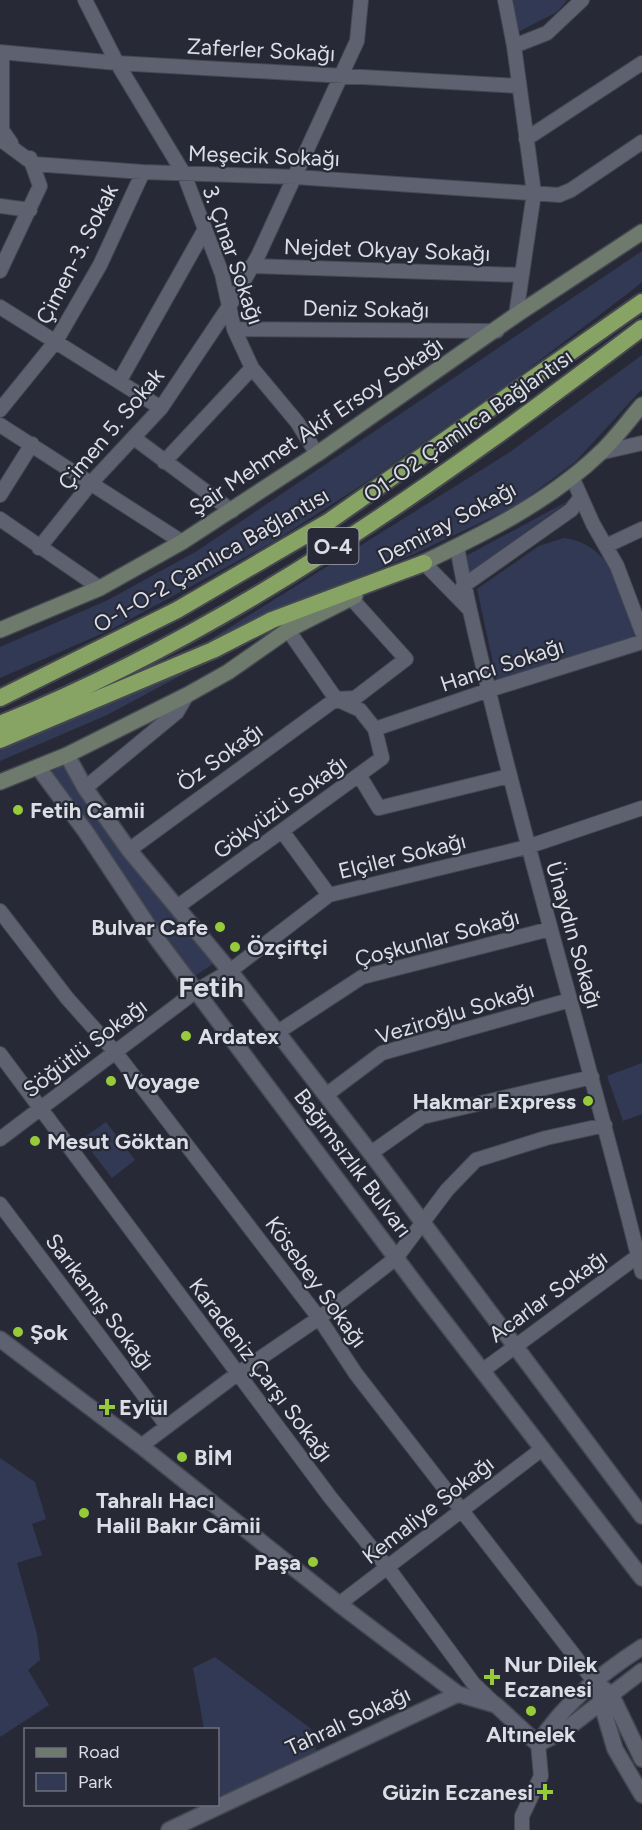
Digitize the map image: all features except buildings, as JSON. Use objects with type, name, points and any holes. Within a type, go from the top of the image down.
[{"type":"highway","name":"O-1-O-2 Çamlıca Bağlantısı","points":[[0,698],[177,610],[328,522],[642,302]]},
{"type":"highway","name":"O1-O2 Çamlıca Bağlantısı","points":[[0,724],[111,676],[192,632],[357,531],[478,449],[642,328]]},
{"type":"highway","points":[[0,740],[213,650],[272,620],[424,562]]},
{"type":"main road","name":"Şair Mehmet Akif Ersoy Sokağı","points":[[0,630],[100,588],[182,542],[317,454],[497,331],[516,315],[642,232]]},
{"type":"main road","name":"Demiray Sokağı","points":[[0,782],[67,755],[187,695],[228,672],[288,630],[519,513],[572,477],[600,453],[642,405]]},
{"type":"street","name":"3. Çınar Sokağı","points":[[85,0],[117,63],[184,174],[222,274],[234,328],[252,368],[297,422],[317,454]]},
{"type":"street","name":"Çimen 5. Sokak","points":[[39,548],[91,483],[161,408],[230,305],[296,177],[357,41],[361,0]]},
{"type":"street","points":[[496,0],[514,46]]},
{"type":"street","points":[[505,0],[514,46],[534,193],[516,315]]},
{"type":"street","points":[[514,46],[547,33],[582,0]]},
{"type":"street","name":"Zaferler Sokağı","points":[[1,52],[117,63],[519,86]]},
{"type":"street","points":[[0,271],[40,186],[34,164],[25,151],[9,142],[2,130],[1,52]]},
{"type":"street","points":[[526,139],[642,63]]},
{"type":"street","points":[[0,139],[34,164]]},
{"type":"street","name":"Meşecik Sokağı","points":[[34,164],[142,172],[296,177],[559,195],[571,190],[642,142]]},
{"type":"street","name":"Çimen-3. Sokak","points":[[0,410],[56,341],[100,265],[142,172]]},
{"type":"street","points":[[0,206],[30,210]]},
{"type":"street","points":[[120,380],[204,231]]},
{"type":"street","name":"Nejdet Okyay Sokağı","points":[[251,266],[521,275]]},
{"type":"street","points":[[0,307],[120,380],[161,408]]},
{"type":"street","name":"Deniz Sokağı","points":[[234,328],[497,331]]},
{"type":"street","points":[[164,462],[252,368]]},
{"type":"street","points":[[0,425],[182,542]]},
{"type":"street","points":[[134,438],[232,511]]},
{"type":"street","points":[[600,453],[642,443]]},
{"type":"street","points":[[0,495],[32,444]]},
{"type":"street","points":[[572,477],[638,611],[642,632]]},
{"type":"street","points":[[463,586],[571,510],[581,497]]},
{"type":"street","points":[[0,519],[100,588]]},
{"type":"street","points":[[606,546],[642,529]]},
{"type":"street","name":"Ünaydın Sokağı","points":[[456,546],[468,608],[527,848],[606,1125],[642,1272]]},
{"type":"street","name":"Ünaydın Sokağı","points":[[424,562],[468,608]]},
{"type":"street","points":[[336,699],[355,698],[406,659],[351,598]]},
{"type":"street","points":[[288,630],[336,699],[360,710],[375,729]]},
{"type":"street","name":"Hancı Sokağı","points":[[375,729],[642,642]]},
{"type":"street","points":[[86,788],[177,712],[187,695]]},
{"type":"street","name":"Öz Sokağı","points":[[129,850],[336,699]]},
{"type":"street","name":"Gökyüzü Sokağı","points":[[177,907],[382,758],[375,729]]},
{"type":"street","name":"Bağımsızlık Bulvarı","points":[[67,755],[86,788],[129,850],[278,1032],[642,1516]]},
{"type":"street","name":"Bağımsızlık Bulvarı","points":[[38,767],[196,991],[396,1258],[642,1578]]},
{"type":"street","points":[[360,776],[379,808],[509,776]]},
{"type":"street","name":"Elçiler Sokağı","points":[[196,991],[230,971],[329,895],[527,848],[642,808]]},
{"type":"street","points":[[282,831],[329,895]]},
{"type":"street","name":"Kösebey Sokağı","points":[[0,911],[67,998],[116,1053],[319,1318],[356,1374],[594,1681]]},
{"type":"street","name":"Çoşkunlar Sokağı","points":[[278,1032],[362,977],[550,929]]},
{"type":"street","name":"Söğütlü Sokağı","points":[[0,1138],[196,991]]},
{"type":"street","name":"Veziroğlu Sokağı","points":[[326,1095],[382,1053],[570,1000]]},
{"type":"street","name":"Karadeniz Çarşı Sokağı","points":[[0,1054],[237,1374],[388,1568],[473,1683],[496,1705]]},
{"type":"street","points":[[371,1153],[422,1117],[592,1077]]},
{"type":"street","points":[[141,1446],[237,1374],[319,1318],[396,1258],[447,1190],[476,1160],[546,1138],[606,1125]]},
{"type":"street","name":"Sarıkamış Sokağı","points":[[0,1204],[167,1426]]},
{"type":"street","name":"Acarlar Sokağı","points":[[482,1371],[638,1256]]},
{"type":"street","points":[[3,1344],[141,1446],[339,1604],[458,1694],[496,1705],[538,1744]]},
{"type":"street","name":"Kemaliye Sokağı","points":[[339,1604],[542,1449]]},
{"type":"street","points":[[522,1830],[522,1816],[541,1776],[538,1744],[551,1724],[594,1681],[642,1647]]},
{"type":"street","points":[[538,1744],[565,1730],[642,1671]]},
{"type":"street","points":[[594,1681],[642,1759]]},
{"type":"street","name":"Tahralı Sokağı","points":[[169,1830],[458,1694]]},
{"type":"street","points":[[606,1698],[615,1749],[642,1795]]},
{"type":"green space","points":[[513,0],[567,0],[557,12],[516,33]]},
{"type":"green space","points":[[642,251],[642,282],[519,376],[365,483],[273,542],[108,631],[0,678],[0,647],[108,600],[197,551]]},
{"type":"green space","points":[[642,355],[642,389],[575,462],[516,506],[414,554],[208,641],[510,452]]},
{"type":"green space","points":[[570,500],[469,573],[466,556]]},
{"type":"green space","points":[[564,538],[581,542],[605,561],[622,589],[640,636],[497,681],[477,589],[539,546]]},
{"type":"green space","points":[[281,622],[107,715],[0,761],[0,746]]},
{"type":"green space","points":[[63,764],[125,851],[214,963],[195,976],[48,774]]},
{"type":"green space","points":[[642,1063],[642,1114],[623,1121],[607,1076]]},
{"type":"green space","points":[[106,1122],[135,1160],[112,1178],[82,1139]]},
{"type":"green space","points":[[0,1458],[35,1482],[46,1519],[32,1524],[42,1555],[17,1563],[37,1634],[40,1660],[28,1670],[49,1705],[0,1737]]},
{"type":"green space","points":[[215,1657],[310,1728],[317,1752],[225,1798],[219,1794],[219,1728],[204,1728],[193,1668]]},
{"type":"place","name":"Fetih Camii","points":[[18,810]]},
{"type":"place","name":"Bulvar Cafe","points":[[220,927]]},
{"type":"place","name":"Özçiftçi","points":[[235,947]]},
{"type":"place","name":"Ardatex","points":[[186,1036]]},
{"type":"place","name":"Voyage","points":[[111,1081]]},
{"type":"place","name":"Hakmar Express","points":[[588,1101]]},
{"type":"place","name":"Mesut Göktan","points":[[35,1141]]},
{"type":"place","name":"Şok","points":[[18,1332]]},
{"type":"place","name":"Eylül","points":[[107,1407]]},
{"type":"place","name":"BİM","points":[[182,1457]]},
{"type":"place","name":"Tahralı Hacı Halil Bakır Câmii","points":[[84,1513]]},
{"type":"place","name":"Paşa","points":[[313,1562]]},
{"type":"place","name":"Nur Dilek Eczanesi","points":[[492,1677]]},
{"type":"place","name":"Altınelek","points":[[531,1711]]},
{"type":"place","name":"Güzin Eczanesi","points":[[545,1792]]},
{"type":"district","name":"Fetih","points":[[211,987]]}]
